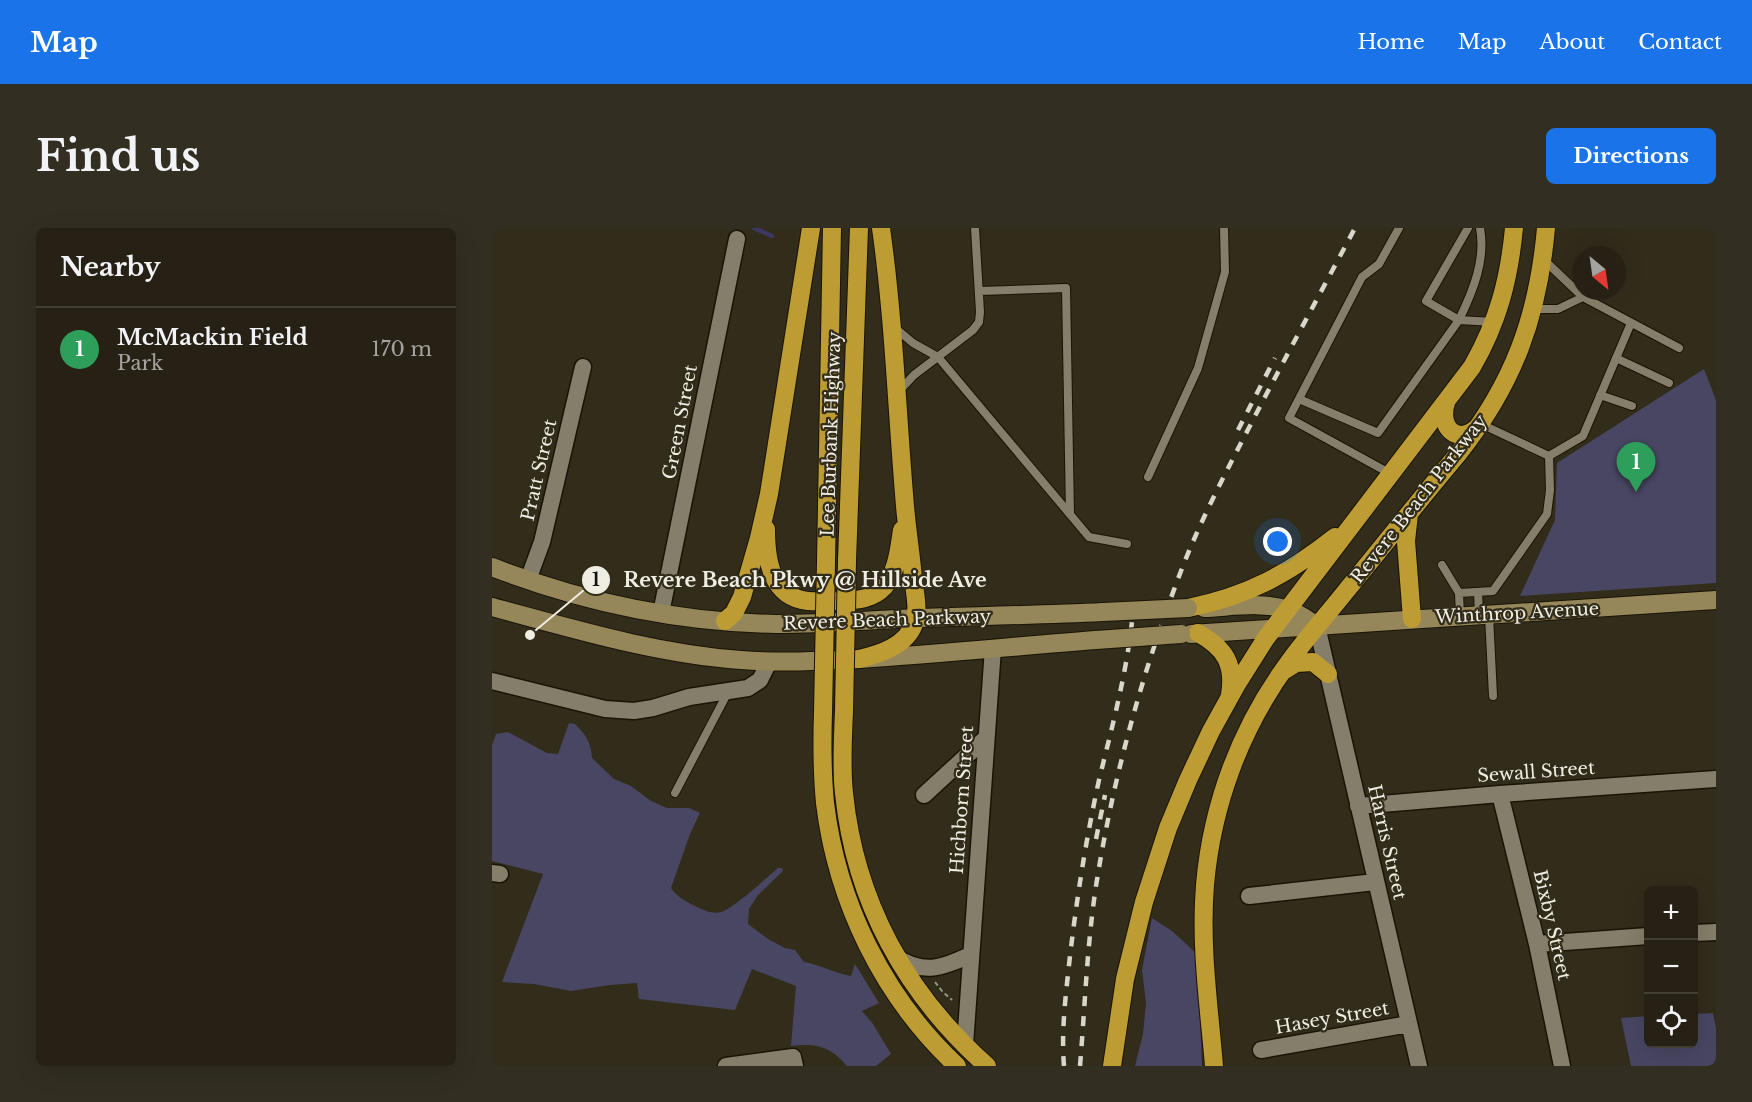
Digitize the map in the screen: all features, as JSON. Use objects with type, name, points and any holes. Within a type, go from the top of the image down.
[{"type":"highway","points":[[725,621],[734,613],[742,597],[769,494],[811,228]]},
{"type":"highway","name":"Lee Burbank Highway","points":[[832,228],[823,711],[823,771],[826,809],[836,858],[851,909],[870,950],[893,990],[924,1032],[957,1066]]},
{"type":"highway","name":"Lee Burbank Highway","points":[[859,228],[847,561],[843,779],[852,842],[871,904],[896,957],[926,1002],[987,1066]]},
{"type":"highway","points":[[859,659],[896,645],[908,635],[916,618],[881,228]]},
{"type":"highway","name":"Revere Beach Parkway","points":[[1274,628],[1446,403],[1476,360],[1494,322],[1507,282],[1514,228]]},
{"type":"highway","name":"Revere Beach Parkway","points":[[1317,626],[1481,424],[1497,397],[1515,362],[1533,309],[1543,259],[1546,228]]},
{"type":"highway","points":[[1446,403],[1443,414],[1445,423],[1455,434],[1467,434],[1481,424]]},
{"type":"highway","points":[[769,494],[766,537],[772,574],[782,591],[806,601],[861,599],[874,595],[883,588],[892,574],[896,561],[905,508]]},
{"type":"highway","points":[[1409,513],[1406,541],[1412,619]]},
{"type":"highway","points":[[1188,608],[1236,595],[1282,575],[1316,552],[1361,514]]},
{"type":"highway","points":[[1214,1066],[1204,923],[1205,885],[1210,845],[1221,795],[1235,758],[1257,712],[1282,672],[1317,626]]},
{"type":"highway","points":[[1112,1066],[1125,979],[1137,927],[1157,860],[1188,780],[1230,697],[1257,651],[1274,628]]},
{"type":"highway","points":[[1190,634],[1217,645],[1226,657],[1231,675],[1230,697]]},
{"type":"highway","points":[[1282,672],[1296,663],[1312,662],[1328,674]]},
{"type":"main road","name":"Revere Beach Parkway","points":[[492,567],[594,599],[661,613],[725,621],[788,624],[1265,606],[1288,610],[1317,626]]},
{"type":"main road","name":"Winthrop Avenue","points":[[1317,626],[1716,600]]},
{"type":"main road","name":"Revere Beach Parkway","points":[[492,606],[665,651],[769,662],[859,659],[1096,639],[1317,626]]},
{"type":"street","name":"Green Street","points":[[661,613],[737,239]]},
{"type":"street","name":"Pratt Street","points":[[528,580],[542,542],[583,367]]},
{"type":"street","name":"Harris Street","points":[[1317,626],[1419,1066]]},
{"type":"street","name":"Hichborn Street","points":[[965,1045],[993,648]]},
{"type":"street","points":[[492,681],[620,711],[646,709],[689,697],[748,688],[757,683],[769,662]]},
{"type":"street","points":[[924,795],[986,738]]},
{"type":"street","name":"Sewall Street","points":[[1358,806],[1716,779]]},
{"type":"street","name":"Bixby Street","points":[[1500,794],[1537,944],[1562,1066]]},
{"type":"street","points":[[1249,896],[1376,882]]},
{"type":"street","points":[[1698,933],[1716,932]]},
{"type":"street","points":[[1537,944],[1644,936]]},
{"type":"street","points":[[896,957],[912,965],[929,969],[946,966],[970,955]]},
{"type":"street","name":"Hasey Street","points":[[1261,1050],[1409,1024]]},
{"type":"street","points":[[726,1066],[794,1062]]},
{"type":"lane","points":[[897,395],[914,375],[976,327],[981,312],[975,228]]},
{"type":"lane","points":[[1148,477],[1198,368],[1225,272],[1224,228]]},
{"type":"lane","points":[[1391,474],[1289,418],[1362,277],[1379,264],[1399,228]]},
{"type":"lane","points":[[1467,228],[1426,302],[1459,320],[1494,322]]},
{"type":"lane","points":[[1299,399],[1378,433],[1459,320],[1471,296],[1482,247],[1480,228]]},
{"type":"lane","points":[[1543,259],[1572,287]]},
{"type":"lane","points":[[980,291],[1066,288],[1070,514]]},
{"type":"lane","points":[[1533,309],[1558,309],[1577,300]]},
{"type":"lane","points":[[1589,300],[1679,348]]},
{"type":"lane","points":[[1549,456],[1583,436],[1631,322]]},
{"type":"lane","points":[[891,324],[908,339],[938,357],[1089,537],[1127,544]]},
{"type":"lane","points":[[1616,358],[1669,382]]},
{"type":"lane","points":[[1600,395],[1632,406]]},
{"type":"lane","points":[[1481,424],[1549,456]]},
{"type":"lane","points":[[1459,593],[1493,591],[1547,514],[1550,490],[1549,456]]},
{"type":"lane","points":[[1442,565],[1459,593],[1460,616]]},
{"type":"lane","points":[[1478,592],[1484,615],[1493,696]]},
{"type":"lane","points":[[675,794],[728,692]]},
{"type":"path","points":[[934,980],[957,1005]]},
{"type":"shaded area","points":[[1704,369],[1716,400],[1716,583],[1520,596],[1555,520],[1557,463]]},
{"type":"shaded area","points":[[569,723],[575,724],[582,732],[589,743],[592,758],[614,779],[631,786],[651,801],[667,808],[689,808],[700,813],[671,888],[681,898],[707,911],[721,912],[742,899],[778,868],[782,868],[783,871],[758,895],[749,909],[748,924],[768,939],[785,948],[795,950],[804,962],[851,976],[855,964],[879,1003],[862,1011],[873,1024],[891,1054],[876,1066],[847,1066],[835,1054],[822,1047],[791,1046],[796,986],[752,969],[735,1010],[639,999],[637,983],[571,991],[534,984],[502,982],[543,874],[492,861],[492,745],[496,734],[508,732],[547,753],[558,754]]},
{"type":"shaded area","points":[[1152,918],[1172,931],[1196,953],[1202,1066],[1135,1066],[1143,1034],[1146,1003],[1142,970]]},
{"type":"shaded area","points":[[1713,1013],[1716,1028],[1716,1066],[1631,1066],[1621,1018],[1644,1016],[1644,1048],[1698,1048],[1698,1014]]},
{"type":"waterway","points":[[754,228],[772,236]]},
{"type":"railway","points":[[1080,1066],[1090,931],[1096,886],[1120,766],[1141,687],[1181,571],[1206,514],[1265,396],[1355,228]]},
{"type":"railway","points":[[1238,430],[1275,358]]},
{"type":"railway","points":[[1064,1066],[1064,1011],[1079,890],[1094,802],[1125,670],[1134,601]]},
{"type":"railway","points":[[1096,839],[1105,795]]},
{"type":"place","name":"McMackin Field","points":[[1636,492]]},
{"type":"place","name":"Revere Beach Pkwy @ Hillside Ave","points":[[530,635]]}]
